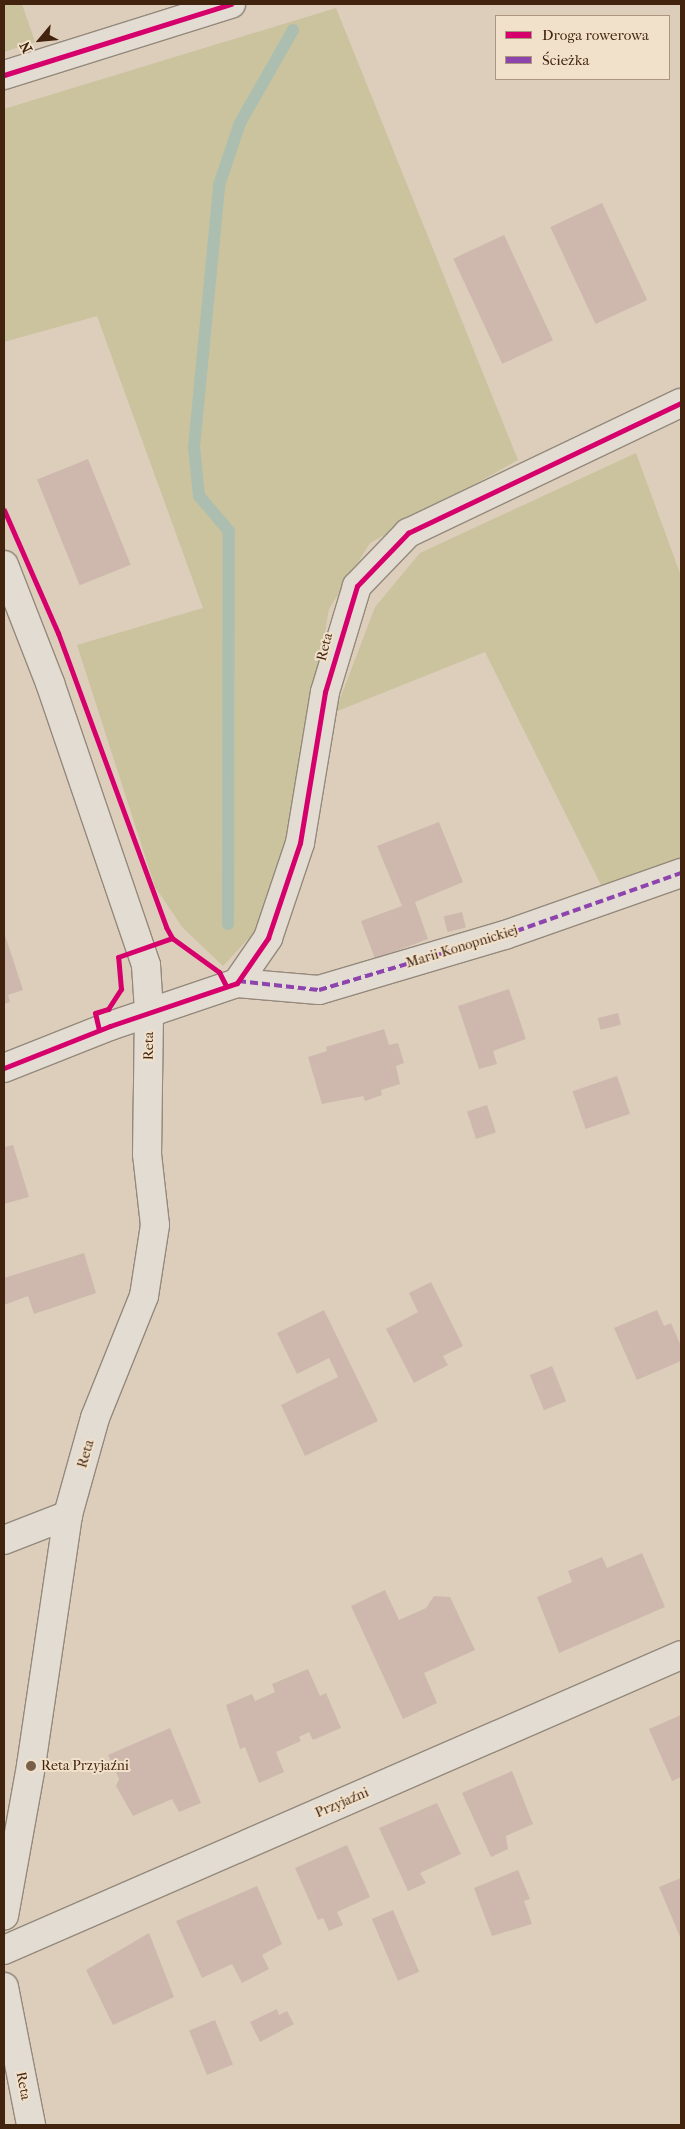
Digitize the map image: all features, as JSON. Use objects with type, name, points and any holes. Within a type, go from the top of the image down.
[{"type":"street","points":[[4,75],[231,4]]},
{"type":"street","name":"Reta","points":[[4,1916],[31,1766],[68,1515],[96,1418],[144,1296],[154,1225],[147,1154],[149,1012],[237,983],[268,938],[300,843],[325,692],[357,586],[408,533],[681,403]]},
{"type":"street","points":[[4,565],[50,683],[142,948],[149,1012],[4,1068]]},
{"type":"street","name":"Marii Konopnickiej","points":[[237,983],[319,990],[505,935],[681,873]]},
{"type":"street","points":[[4,1540],[68,1515]]},
{"type":"street","name":"Przyjaźni","points":[[4,1950],[681,1655]]},
{"type":"street","name":"Reta","points":[[4,1987],[31,2125]]},
{"type":"shaded area","points":[[4,4],[22,4],[35,42],[4,52]]},
{"type":"shaded area","points":[[336,8],[518,460],[370,543],[329,609],[289,842],[263,923],[223,966],[183,928],[155,887],[77,645],[203,608],[97,316],[4,342],[4,109]]},
{"type":"shaded area","points":[[636,453],[681,576],[681,860],[603,889],[485,652],[335,712],[375,607],[420,553]]},
{"type":"building","points":[[602,203],[647,300],[596,324],[550,227]]},
{"type":"building","points":[[504,235],[553,340],[502,364],[453,259]]},
{"type":"building","points":[[88,459],[131,565],[80,585],[37,480]]},
{"type":"building","points":[[439,822],[463,882],[415,902],[428,939],[375,959],[361,921],[402,906],[377,846]]},
{"type":"building","points":[[462,912],[466,928],[447,932],[444,917]]},
{"type":"building","points":[[4,932],[23,990],[8,995],[10,1002],[4,1004]]},
{"type":"building","points":[[509,989],[526,1039],[493,1051],[497,1064],[479,1069],[458,1006]]},
{"type":"building","points":[[618,1013],[621,1025],[601,1030],[598,1018]]},
{"type":"building","points":[[384,1029],[389,1045],[398,1043],[404,1063],[396,1066],[400,1084],[381,1090],[382,1095],[365,1101],[363,1096],[322,1104],[308,1057],[327,1051],[326,1047]]},
{"type":"building","points":[[617,1076],[630,1114],[586,1129],[573,1091]]},
{"type":"building","points":[[487,1105],[496,1133],[476,1139],[467,1111]]},
{"type":"building","points":[[13,1145],[29,1197],[4,1204],[4,1147]]},
{"type":"building","points":[[84,1253],[96,1293],[34,1314],[28,1296],[4,1305],[4,1278]]},
{"type":"building","points":[[431,1282],[463,1346],[443,1356],[448,1365],[414,1383],[386,1329],[418,1312],[409,1293]]},
{"type":"building","points":[[324,1310],[378,1421],[305,1456],[281,1405],[338,1377],[329,1358],[297,1374],[277,1333]]},
{"type":"building","points":[[657,1310],[664,1326],[671,1323],[681,1346],[681,1361],[637,1380],[614,1328]]},
{"type":"building","points":[[552,1366],[566,1401],[544,1410],[530,1375]]},
{"type":"building","points":[[642,1553],[665,1607],[559,1653],[537,1597],[572,1582],[568,1571],[602,1557],[607,1568]]},
{"type":"building","points":[[385,1590],[399,1620],[426,1608],[434,1596],[450,1597],[475,1650],[424,1673],[437,1703],[403,1719],[351,1606]]},
{"type":"building","points":[[308,1669],[320,1696],[326,1693],[341,1728],[313,1740],[309,1732],[299,1737],[301,1741],[276,1752],[284,1772],[259,1783],[245,1747],[240,1749],[226,1705],[252,1694],[255,1701],[275,1692],[272,1684]]},
{"type":"building","points":[[681,1715],[681,1777],[672,1781],[649,1729]]},
{"type":"building","points":[[170,1728],[201,1803],[179,1812],[172,1799],[133,1816],[116,1786],[119,1779],[108,1755]]},
{"type":"building","points":[[512,1771],[533,1824],[506,1836],[508,1849],[491,1857],[462,1793]]},
{"type":"building","points":[[437,1803],[461,1854],[420,1873],[426,1883],[408,1891],[379,1828]]},
{"type":"building","points":[[347,1845],[370,1897],[337,1912],[343,1925],[329,1931],[323,1918],[318,1920],[295,1868]]},
{"type":"building","points":[[518,1870],[530,1899],[524,1901],[532,1924],[492,1936],[474,1888]]},
{"type":"building","points":[[681,1878],[681,1939],[659,1887]]},
{"type":"building","points":[[257,1886],[282,1944],[262,1955],[269,1969],[242,1983],[232,1964],[202,1978],[176,1921]]},
{"type":"building","points":[[393,1910],[419,1972],[398,1981],[372,1919]]},
{"type":"building","points":[[149,1933],[174,1997],[113,2025],[86,1970]]},
{"type":"building","points":[[277,2009],[279,2015],[287,2011],[294,2024],[260,2042],[250,2022]]},
{"type":"building","points":[[215,2020],[233,2065],[207,2075],[189,2030]]},
{"type":"waterway","points":[[228,924],[229,531],[199,496],[194,447],[219,185],[240,123],[293,30]]},
{"type":"marked path","points":[[238,981],[319,990],[505,935],[681,873]]},
{"type":"cycle path","points":[[4,75],[231,4]]},
{"type":"cycle path","points":[[4,1068],[110,1026],[237,983],[268,938],[300,843],[325,692],[357,586],[408,533],[681,403]]},
{"type":"cycle path","points":[[4,510],[58,633],[166,927],[172,938],[219,972],[226,986]]},
{"type":"cycle path","points":[[99,1030],[95,1013],[108,1009],[121,989],[118,957],[172,938]]},
{"type":"place","name":"Reta Przyjaźni","points":[[31,1766]]}]
